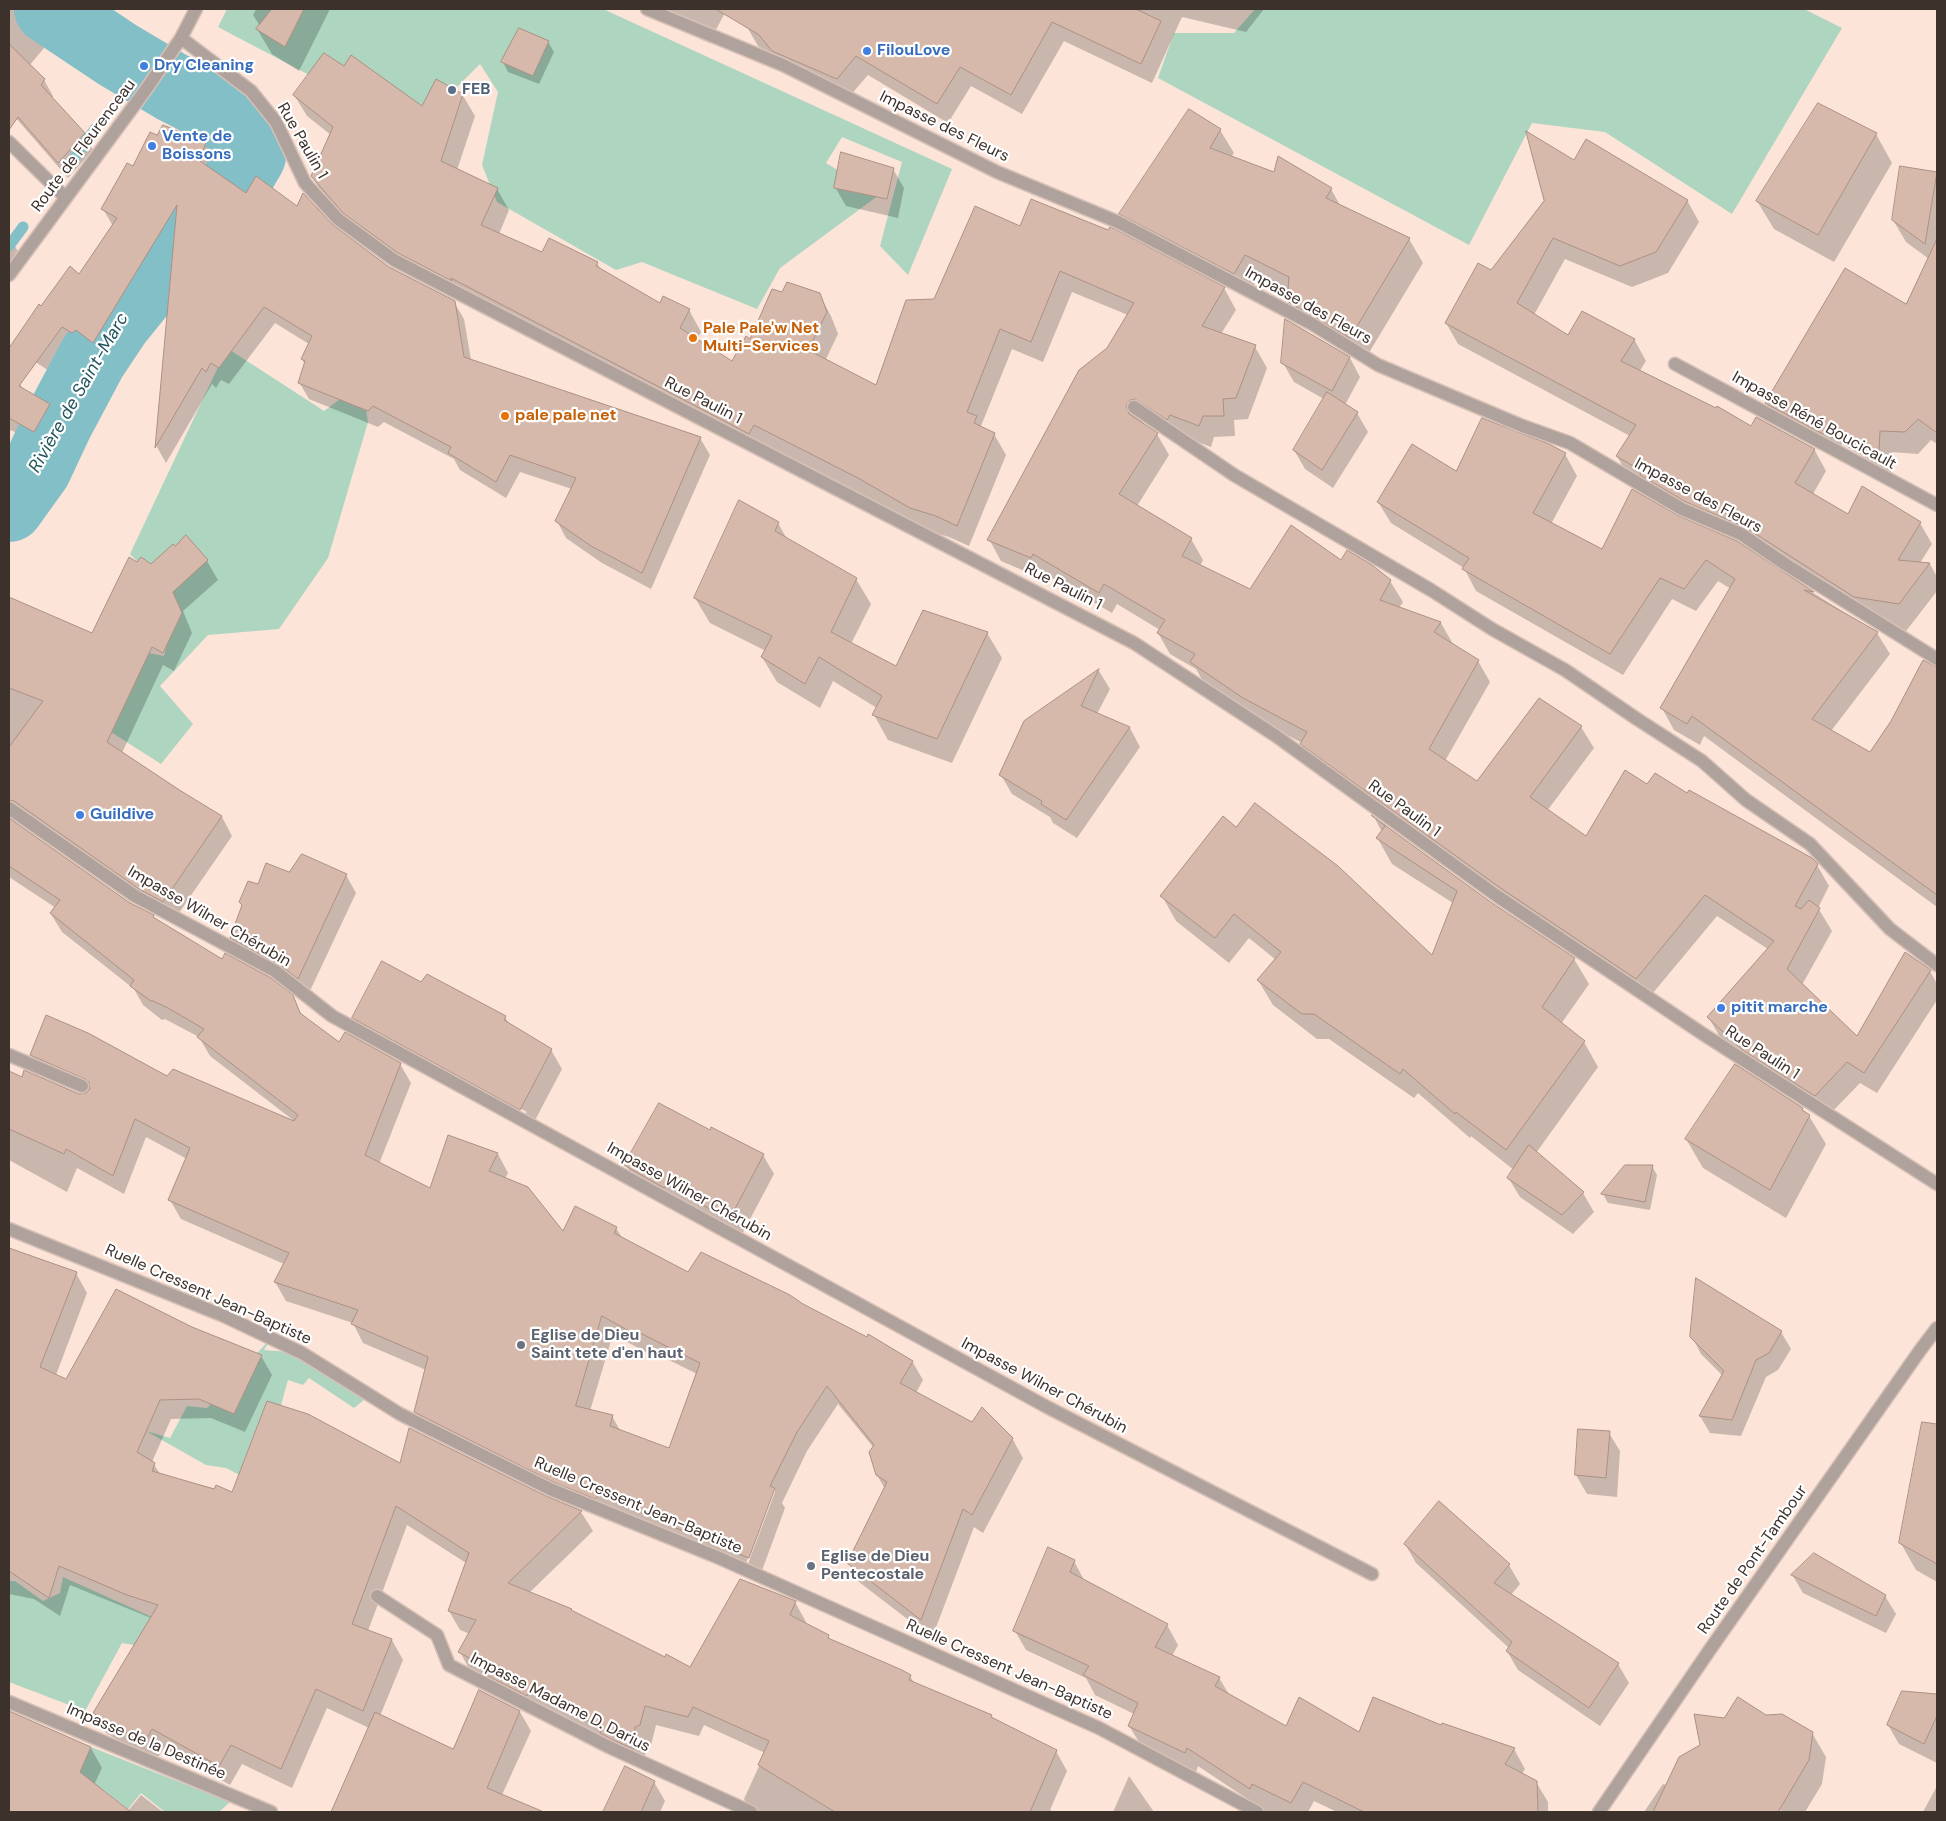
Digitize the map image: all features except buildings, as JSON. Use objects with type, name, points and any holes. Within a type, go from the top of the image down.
[{"type":"street","name":"Route de Fleurenceau","points":[[9,275],[147,88],[181,38],[196,9]]},
{"type":"street","name":"Impasse des Fleurs","points":[[647,9],[783,65],[997,172],[1118,222],[1312,324],[1378,365],[1520,425],[1570,443],[1682,509],[1742,534],[1785,564],[1937,659]]},
{"type":"street","name":"Rue Paulin 1","points":[[181,38],[251,91],[276,122],[305,183],[338,219],[394,260],[1134,643],[1276,736],[1496,896],[1703,1034],[1937,1184]]},
{"type":"street","points":[[9,142],[66,197]]},
{"type":"street","name":"Impasse Réné Boucicault","points":[[1675,364],[1937,506]]},
{"type":"street","points":[[1134,407],[1234,475],[1431,590],[1492,629],[1565,670],[1702,761],[1746,800],[1810,844],[1890,929],[1937,965]]},
{"type":"street","name":"Impasse Wilner Chérubin","points":[[9,808],[135,896],[275,971],[332,1016],[1046,1407],[1372,1574]]},
{"type":"street","points":[[9,1055],[82,1086]]},
{"type":"street","name":"Ruelle Cressent Jean-Baptiste","points":[[9,1229],[224,1316],[302,1352],[400,1414],[550,1489],[717,1557],[1099,1728],[1257,1812]]},
{"type":"street","name":"Route de Pont-Tambour","points":[[1599,1812],[1921,1349],[1936,1333]]},
{"type":"street","name":"Impasse Madame D. Darius","points":[[377,1596],[437,1635],[449,1665],[609,1747],[751,1812]]},
{"type":"street","name":"Impasse de la Destinée","points":[[9,1702],[271,1812]]},
{"type":"green space","points":[[227,9],[603,9],[952,169],[908,275],[880,246],[902,162],[842,137],[826,163],[879,195],[780,268],[757,309],[642,262],[616,270],[497,202],[482,165],[498,92],[480,64],[429,115],[408,127],[218,27]]},
{"type":"green space","points":[[1255,9],[1804,9],[1842,28],[1732,214],[1605,132],[1532,123],[1469,245],[1158,78],[1174,33],[1234,33]]},
{"type":"green space","points":[[227,348],[324,411],[362,383],[368,422],[328,558],[279,629],[208,635],[160,686],[193,724],[161,764],[78,711],[113,646],[164,656],[177,602],[130,554]]},
{"type":"green space","points":[[271,1338],[264,1350],[302,1353],[364,1400],[354,1408],[309,1378],[303,1385],[288,1380],[281,1405],[277,1412],[265,1407],[243,1462],[319,1516],[226,1468],[206,1465],[146,1431],[170,1438],[187,1406],[207,1408]]},
{"type":"green space","points":[[63,1577],[261,1666],[122,1643],[85,1711],[9,1682],[9,1581],[15,1581],[43,1601],[60,1593]]},
{"type":"green space","points":[[91,1747],[230,1802],[219,1812],[165,1812],[141,1793],[128,1809],[101,1788],[79,1812],[61,1812]]},
{"type":"water","points":[[34,9],[66,9],[129,50],[120,70],[62,26]]},
{"type":"waterway","name":"Rivière de Saint-Marc","points":[[9,507],[37,468],[58,423],[92,359],[116,323],[146,286],[174,267],[228,195],[251,156],[250,137],[211,107],[172,87],[118,55],[49,9]]},
{"type":"waterway","points":[[116,53],[121,94]]},
{"type":"waterway","points":[[68,167],[95,129]]},
{"type":"waterway","points":[[9,246],[23,227]]},
{"type":"place","name":"FilouLove","points":[[867,51]]},
{"type":"place","name":"Dry Cleaning","points":[[144,66]]},
{"type":"place","name":"FEB","points":[[452,90]]},
{"type":"place","name":"Vente de Boissons","points":[[152,146]]},
{"type":"place","name":"Pale Pale'w Net Multi-Services","points":[[693,338]]},
{"type":"place","name":"pale pale net","points":[[505,416]]},
{"type":"place","name":"Guildive","points":[[80,815]]},
{"type":"place","name":"pitit marche","points":[[1721,1008]]},
{"type":"place","name":"Eglise de Dieu Saint tete d'en haut","points":[[521,1345]]},
{"type":"place","name":"Eglise de Dieu Pentecostale","points":[[811,1566]]}]
